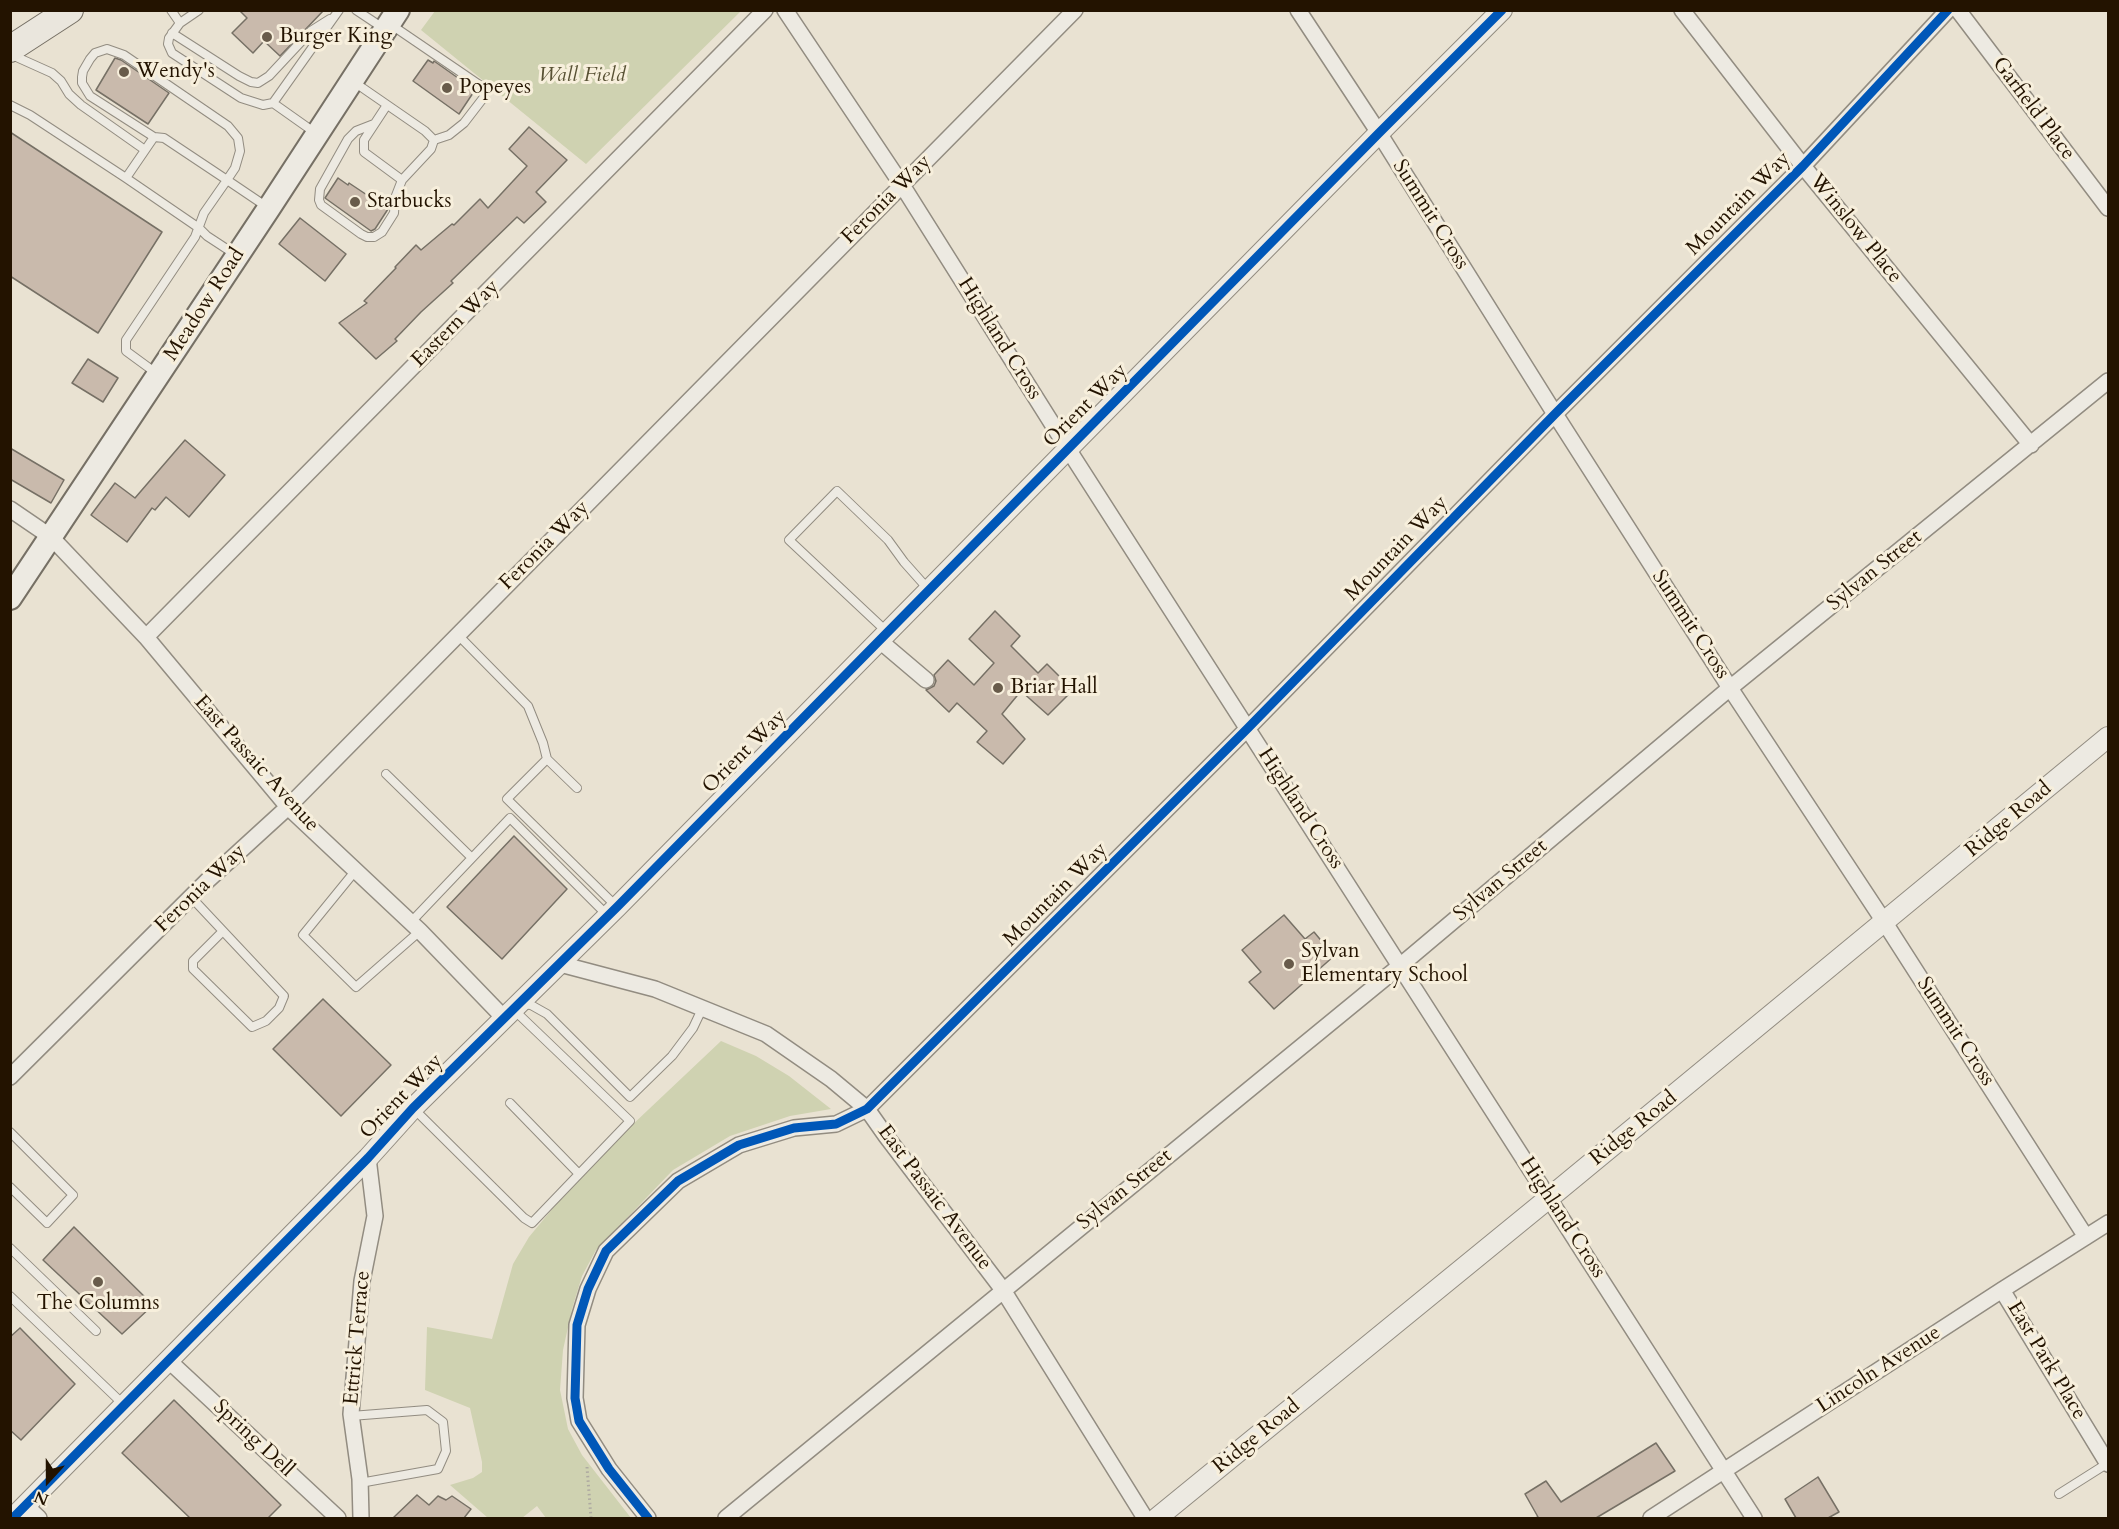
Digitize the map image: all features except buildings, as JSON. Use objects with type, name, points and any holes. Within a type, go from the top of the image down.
[{"type":"highway","points":[[10,49],[70,10]]},
{"type":"main road","name":"Meadow Road","points":[[10,597],[391,21]]},
{"type":"street","name":"Eastern Way","points":[[146,637],[765,10]]},
{"type":"street","name":"Highland Cross","points":[[785,10],[902,185],[1068,449],[1754,1518]]},
{"type":"street","name":"Feronia Way","points":[[10,1077],[191,897],[288,807],[1075,10]]},
{"type":"street","name":"Summit Cross","points":[[1298,10],[1730,688],[1885,923],[2086,1238]]},
{"type":"street","name":"Orient Way","points":[[26,1514],[124,1405],[368,1158],[413,1108],[560,964],[1378,133],[1502,10]]},
{"type":"street","name":"Winslow Place","points":[[1682,10],[1803,166],[2031,445]]},
{"type":"street","name":"Mountain Way","points":[[648,1518],[609,1469],[579,1421],[575,1398],[577,1325],[588,1289],[606,1251],[678,1181],[739,1145],[794,1128],[836,1124],[867,1109],[1248,728],[1555,414],[1803,166],[1948,10]]},
{"type":"street","name":"Garfield Place","points":[[1958,10],[2109,208]]},
{"type":"street","name":"Sylvan Street","points":[[726,1518],[1401,965],[1730,688],[2109,381]]},
{"type":"street","name":"East Passaic Avenue","points":[[10,509],[51,537],[146,637],[288,807],[416,927],[512,1011]]},
{"type":"street","points":[[884,637],[926,680]]},
{"type":"street","name":"Ridge Road","points":[[1157,1518],[2109,738]]},
{"type":"street","name":"East Passaic Avenue","points":[[560,964],[655,989],[766,1034],[831,1079],[867,1109],[1003,1290],[1145,1518]]},
{"type":"street","name":"Ettrick Terrace","points":[[361,1518],[360,1482],[351,1416],[362,1281],[375,1216],[368,1158]]},
{"type":"street","name":"Lincoln Avenue","points":[[1651,1518],[2109,1223]]},
{"type":"street","name":"East Park Place","points":[[2002,1290],[2108,1463]]},
{"type":"street","name":"Spring Dell","points":[[168,1360],[338,1518]]},
{"type":"lane","points":[[171,10],[180,22]]},
{"type":"lane","points":[[199,10],[180,22],[172,33],[168,44],[172,52],[250,102],[263,105],[273,103],[336,14]]},
{"type":"lane","points":[[356,10],[391,21],[484,89],[484,97],[464,123],[449,135],[434,140],[430,150],[402,180],[395,198],[394,213],[382,232],[374,237],[367,237],[321,205],[319,200],[320,189],[348,139],[356,131],[374,124]]},
{"type":"lane","points":[[172,33],[239,76],[258,83],[269,76],[311,32],[336,14]]},
{"type":"lane","points":[[159,375],[126,351],[126,340],[195,237],[204,213],[226,180],[236,168],[240,151],[238,138],[233,130],[207,111],[124,55],[106,49],[95,53],[83,70],[82,83],[90,96],[154,137],[164,138],[226,180],[269,208]]},
{"type":"lane","points":[[10,54],[52,73],[81,105],[145,150]]},
{"type":"lane","points":[[352,81],[425,131],[434,140]]},
{"type":"lane","points":[[273,103],[318,134]]},
{"type":"lane","points":[[387,105],[364,140],[364,152],[402,180]]},
{"type":"lane","points":[[14,107],[126,178],[237,255]]},
{"type":"lane","points":[[126,178],[154,137]]},
{"type":"lane","points":[[884,637],[855,601],[789,540],[837,490],[888,540],[928,590]]},
{"type":"lane","points":[[458,635],[528,706],[547,759],[577,788]]},
{"type":"lane","points":[[547,759],[507,799],[612,911]]},
{"type":"lane","points":[[386,774],[472,858]]},
{"type":"lane","points":[[356,870],[303,935],[356,987],[416,927],[472,858],[510,818],[612,911]]},
{"type":"lane","points":[[191,897],[285,996],[279,1008],[266,1021],[252,1027],[193,969],[193,961],[223,931]]},
{"type":"lane","points":[[413,1108],[524,1218],[532,1223],[630,1121],[512,1011],[531,1005],[547,1014],[630,1097],[672,1056],[693,1028],[702,1009]]},
{"type":"lane","points":[[510,1103],[579,1174]]},
{"type":"lane","points":[[10,1132],[73,1195],[47,1223],[10,1187]]},
{"type":"lane","points":[[10,1248],[96,1331]]},
{"type":"lane","points":[[12,1300],[124,1405]]},
{"type":"lane","points":[[351,1416],[427,1410],[442,1422],[444,1432],[446,1451],[438,1469],[360,1482]]},
{"type":"lane","points":[[2059,1494],[2108,1463]]},
{"type":"path","points":[[587,1462],[591,1518]]},
{"type":"green space","name":"Wall Field","points":[[435,11],[741,11],[586,164],[421,30]]},
{"type":"green space","points":[[721,1041],[756,1056],[789,1076],[831,1109],[790,1116],[730,1136],[673,1170],[596,1250],[582,1276],[563,1350],[560,1390],[568,1429],[582,1455],[631,1518],[546,1518],[537,1506],[522,1518],[488,1518],[450,1485],[473,1478],[482,1472],[482,1462],[470,1408],[425,1390],[427,1327],[492,1339],[513,1264],[529,1237],[563,1196],[612,1144]]},
{"type":"cycle path","points":[[13,1518],[368,1158],[413,1108],[617,907],[1502,10]]},
{"type":"cycle path","points":[[648,1518],[609,1469],[579,1421],[575,1398],[577,1325],[588,1289],[606,1251],[678,1181],[739,1145],[794,1128],[836,1124],[867,1109],[1248,728],[1555,414],[1803,166],[1948,10]]},
{"type":"place","name":"Burger King","points":[[267,37]]},
{"type":"place","name":"Wendy's","points":[[124,72]]},
{"type":"place","name":"Popeyes","points":[[447,88]]},
{"type":"place","name":"Starbucks","points":[[355,202]]},
{"type":"place","name":"Briar Hall","points":[[998,688]]},
{"type":"place","name":"Sylvan Elementary School","points":[[1289,964]]},
{"type":"place","name":"The Columns","points":[[98,1282]]}]
